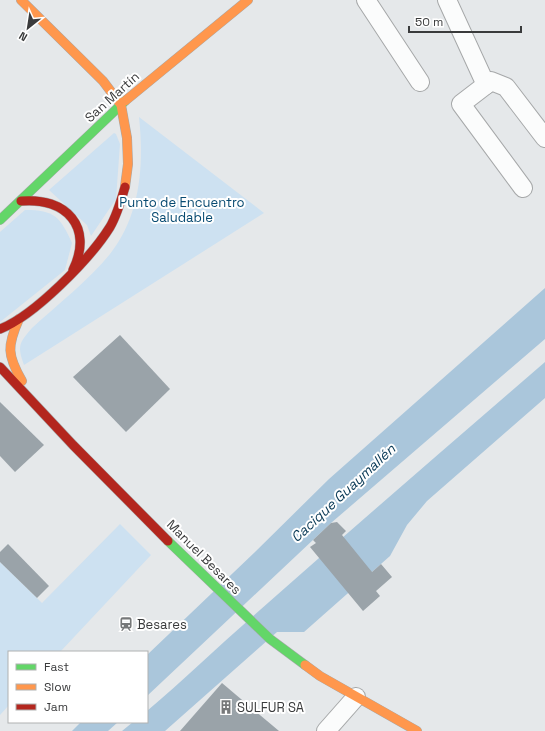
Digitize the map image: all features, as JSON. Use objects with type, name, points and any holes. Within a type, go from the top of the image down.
[{"type":"main road","points":[[0,329],[19,319],[68,277],[104,238],[115,221],[124,196],[128,176],[129,152],[126,126],[121,105],[101,79],[21,0]]},
{"type":"main road","name":"San Martín","points":[[0,220],[121,105],[189,47],[248,0]]},
{"type":"main road","points":[[21,201],[41,200],[51,202],[60,207],[74,221],[81,240],[81,250],[79,260],[68,277]]},
{"type":"main road","points":[[19,319],[10,338],[8,352],[12,364],[33,402]]},
{"type":"main road","name":"Manuel Besares","points":[[0,367],[78,450],[217,589],[270,639],[320,676],[417,731]]},
{"type":"street","points":[[366,0],[420,82]]},
{"type":"street","points":[[447,0],[486,85]]},
{"type":"street","points":[[523,188],[461,104],[491,81],[506,87],[545,138]]},
{"type":"street","points":[[326,731],[356,697]]},
{"type":"green space","name":"Punto de Encuentro Saludable","points":[[139,117],[264,213],[24,365],[20,353],[20,345],[24,337],[102,264],[120,239],[128,223],[134,206],[140,171],[141,153]]},
{"type":"green space","points":[[114,133],[116,134],[120,144],[116,199],[91,236],[87,225],[49,190]]},
{"type":"green space","points":[[25,210],[35,210],[55,217],[64,227],[72,243],[65,270],[0,322],[0,232]]},
{"type":"green space","points":[[120,524],[151,555],[61,651],[8,651],[8,706],[0,715],[0,562],[42,603]]},
{"type":"water","name":"Cacique Guaymallén","points":[[545,288],[545,339],[331,523],[148,695],[148,654],[329,479]]},
{"type":"water","points":[[545,362],[545,398],[427,501],[407,525],[390,556],[304,632],[277,632],[165,731],[122,731],[132,723],[148,723],[148,710],[324,554]]},
{"type":"water","points":[[80,723],[117,723],[108,731],[72,731]]},
{"type":"building","points":[[120,335],[170,389],[126,432],[73,377]]},
{"type":"building","points":[[0,402],[44,445],[15,472],[0,456]]},
{"type":"building","points":[[337,522],[346,531],[342,535],[372,572],[381,564],[392,577],[376,591],[380,596],[363,611],[310,547],[316,543],[313,540],[331,523]]},
{"type":"building","points":[[8,544],[49,586],[37,598],[0,562],[0,552]]},
{"type":"building","name":"SULFUR SA","points":[[222,683],[279,731],[180,731]]},
{"type":"traffic: fast","points":[[0,220],[125,101]]},
{"type":"traffic: fast","points":[[168,541],[270,639],[305,665]]},
{"type":"traffic: slow","points":[[21,0],[103,81],[121,105],[127,138],[128,164],[125,187]]},
{"type":"traffic: slow","points":[[125,101],[248,0]]},
{"type":"traffic: slow","points":[[19,319],[12,336],[10,350],[11,357],[22,381]]},
{"type":"traffic: slow","points":[[305,665],[320,676],[417,731]]},
{"type":"traffic: jam","points":[[0,329],[29,312],[60,285],[89,255],[110,227],[119,208],[125,187]]},
{"type":"traffic: jam","points":[[21,201],[37,201],[51,204],[63,210],[72,218],[78,228],[80,241],[79,255],[73,270]]},
{"type":"traffic: jam","points":[[0,367],[73,445],[168,541]]},
{"type":"place","name":"Besares","points":[[126,624]]},
{"type":"place","name":"SULFUR SA","points":[[226,707]]}]
